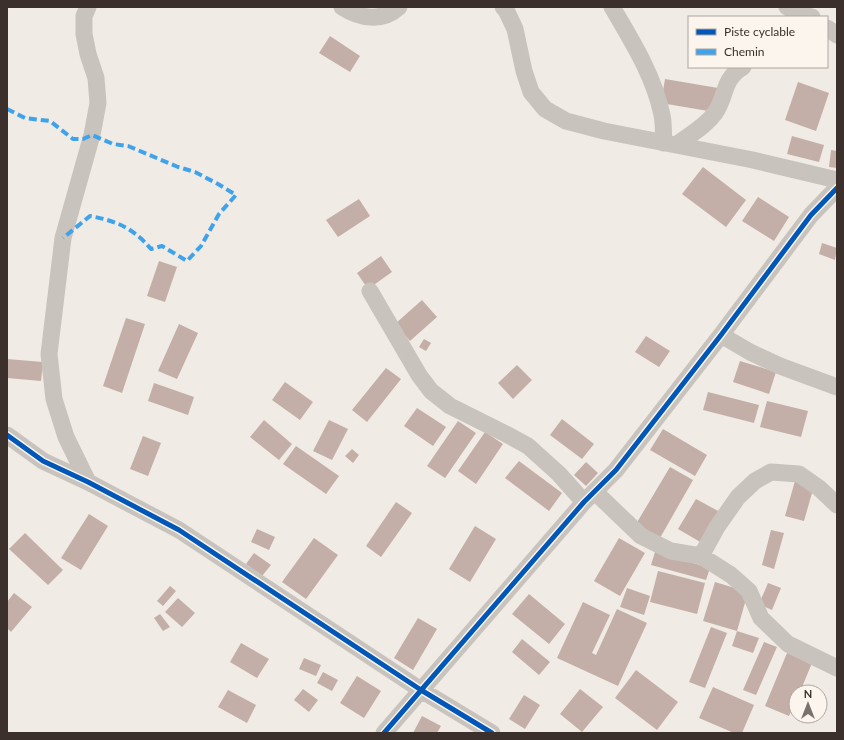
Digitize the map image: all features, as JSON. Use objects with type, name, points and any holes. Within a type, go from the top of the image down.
[{"type":"street","points":[[88,7],[84,16],[84,34],[88,54],[96,78],[98,103],[92,135],[63,238],[49,354],[54,399],[66,437],[88,482]]},
{"type":"street","points":[[342,7],[351,13],[364,17],[378,17],[391,14],[399,7]]},
{"type":"street","points":[[503,7],[515,29],[524,71],[531,92],[545,109],[566,121],[604,131],[754,160],[837,180]]},
{"type":"street","points":[[612,7],[637,50],[654,88],[670,144]]},
{"type":"street","points":[[828,29],[837,35]]},
{"type":"street","points":[[670,144],[706,123],[715,112],[731,75],[742,68]]},
{"type":"street","points":[[384,733],[589,497],[616,470],[721,335],[811,215],[837,188]]},
{"type":"street","points":[[370,291],[419,375],[431,391],[450,406],[528,446],[559,474],[641,536],[672,551],[701,556],[731,575],[749,591],[761,618],[788,644],[837,668]]},
{"type":"street","points":[[721,335],[750,352],[780,366],[837,387]]},
{"type":"street","points":[[7,434],[43,461],[88,482],[179,530],[421,690],[492,733]]},
{"type":"street","points":[[701,556],[716,527],[738,497],[755,481],[771,472],[798,474],[819,488],[837,505]]},
{"type":"building","points":[[330,36],[360,56],[350,72],[319,53]]},
{"type":"building","points":[[665,79],[718,88],[714,112],[661,103]]},
{"type":"building","points":[[798,82],[829,93],[816,131],[785,120]]},
{"type":"building","points":[[792,136],[824,145],[819,162],[787,154]]},
{"type":"building","points":[[831,150],[837,151],[837,168],[829,167]]},
{"type":"building","points":[[703,167],[746,200],[726,227],[682,194]]},
{"type":"building","points":[[758,197],[789,217],[774,241],[742,221]]},
{"type":"building","points":[[359,199],[370,216],[338,237],[326,220]]},
{"type":"building","points":[[822,243],[837,248],[835,260],[819,254]]},
{"type":"building","points":[[381,256],[392,272],[368,289],[357,273]]},
{"type":"building","points":[[159,261],[177,267],[165,302],[147,296]]},
{"type":"building","points":[[422,300],[437,317],[410,341],[395,324]]},
{"type":"building","points":[[126,318],[145,324],[122,393],[103,386]]},
{"type":"building","points":[[179,324],[198,333],[177,379],[158,371]]},
{"type":"building","points":[[646,336],[670,351],[659,367],[635,352]]},
{"type":"building","points":[[424,339],[431,343],[426,351],[419,347]]},
{"type":"building","points":[[7,359],[43,362],[41,381],[7,378]]},
{"type":"building","points":[[740,361],[776,372],[769,394],[733,382]]},
{"type":"building","points":[[517,365],[532,380],[513,399],[498,383]]},
{"type":"building","points":[[386,368],[401,379],[367,422],[352,410]]},
{"type":"building","points":[[285,382],[313,402],[300,420],[272,400]]},
{"type":"building","points":[[154,383],[194,397],[188,415],[148,401]]},
{"type":"building","points":[[708,392],[759,405],[754,423],[703,410]]},
{"type":"building","points":[[767,401],[808,411],[801,437],[760,427]]},
{"type":"building","points":[[417,408],[446,427],[433,446],[404,426]]},
{"type":"building","points":[[562,419],[594,444],[582,459],[550,435]]},
{"type":"building","points":[[264,420],[292,444],[279,460],[250,437]]},
{"type":"building","points":[[329,420],[348,429],[332,460],[313,451]]},
{"type":"building","points":[[458,421],[476,433],[445,478],[427,466]]},
{"type":"building","points":[[663,429],[707,455],[695,476],[650,450]]},
{"type":"building","points":[[485,432],[503,444],[476,484],[458,471]]},
{"type":"building","points":[[143,436],[161,443],[148,476],[130,469]]},
{"type":"building","points":[[296,446],[339,476],[326,494],[283,464]]},
{"type":"building","points":[[352,449],[359,455],[353,463],[345,456]]},
{"type":"building","points":[[519,461],[562,493],[549,511],[505,478]]},
{"type":"building","points":[[586,462],[598,473],[586,486],[574,475]]},
{"type":"building","points":[[670,467],[693,480],[660,538],[636,524]]},
{"type":"building","points":[[795,481],[814,486],[804,521],[785,516]]},
{"type":"building","points":[[696,499],[720,512],[702,543],[678,529]]},
{"type":"building","points":[[396,502],[412,513],[381,557],[366,546]]},
{"type":"building","points":[[89,514],[108,526],[81,570],[61,558]]},
{"type":"building","points":[[475,526],[496,539],[470,582],[449,569]]},
{"type":"building","points":[[257,529],[275,537],[269,550],[251,542]]},
{"type":"building","points":[[771,530],[784,533],[774,569],[762,565]]},
{"type":"building","points":[[25,533],[63,570],[48,585],[9,549]]},
{"type":"building","points":[[314,538],[338,555],[306,599],[282,582]]},
{"type":"building","points":[[619,538],[645,553],[620,596],[594,581]]},
{"type":"building","points":[[655,552],[710,568],[706,580],[651,565]]},
{"type":"building","points":[[254,553],[271,565],[262,576],[246,564]]},
{"type":"building","points":[[658,571],[705,583],[697,614],[650,602]]},
{"type":"building","points":[[715,582],[748,592],[737,631],[703,621]]},
{"type":"building","points":[[768,583],[781,588],[772,610],[759,604]]},
{"type":"building","points":[[170,586],[176,591],[163,606],[157,601]]},
{"type":"building","points":[[627,588],[650,596],[644,615],[620,607]]},
{"type":"building","points":[[14,593],[32,607],[11,632],[7,628],[7,602]]},
{"type":"building","points":[[529,594],[565,624],[549,644],[512,614]]},
{"type":"building","points":[[178,598],[195,613],[182,627],[165,612]]},
{"type":"building","points":[[583,602],[610,615],[592,653],[596,655],[617,609],[647,623],[618,686],[557,658]]},
{"type":"building","points":[[160,614],[170,627],[163,631],[154,618]]},
{"type":"building","points":[[418,618],[437,629],[413,670],[394,658]]},
{"type":"building","points":[[711,627],[727,633],[705,688],[689,682]]},
{"type":"building","points":[[737,631],[759,638],[753,653],[732,646]]},
{"type":"building","points":[[522,639],[550,662],[539,675],[512,652]]},
{"type":"building","points":[[764,642],[777,647],[756,695],[743,690]]},
{"type":"building","points":[[241,643],[269,659],[257,678],[230,662]]},
{"type":"building","points":[[787,653],[812,663],[803,684],[788,684],[788,716],[765,706]]},
{"type":"building","points":[[304,658],[321,665],[316,676],[299,669]]},
{"type":"building","points":[[636,670],[678,702],[657,730],[615,698]]},
{"type":"building","points":[[323,672],[338,680],[332,691],[317,683]]},
{"type":"building","points":[[357,676],[381,691],[364,718],[340,703]]},
{"type":"building","points":[[713,687],[754,705],[742,733],[734,733],[699,718]]},
{"type":"building","points":[[303,689],[318,700],[309,712],[294,700]]},
{"type":"building","points":[[580,689],[603,707],[582,732],[560,714]]},
{"type":"building","points":[[228,690],[256,705],[247,723],[218,707]]},
{"type":"building","points":[[524,695],[540,705],[525,729],[509,719]]},
{"type":"building","points":[[422,716],[441,726],[437,733],[413,733]]},
{"type":"marked path","points":[[7,109],[25,118],[50,121],[73,139],[83,139],[92,135],[113,144],[128,146],[178,167],[195,172],[236,195],[219,214],[201,246],[187,261],[162,246],[151,249],[138,236],[124,226],[108,220],[90,216],[63,238]]},
{"type":"cycle path","points":[[384,733],[584,502],[616,470],[721,335],[811,215],[837,188]]},
{"type":"cycle path","points":[[7,435],[43,461],[88,482],[179,530],[421,690],[492,733]]}]
